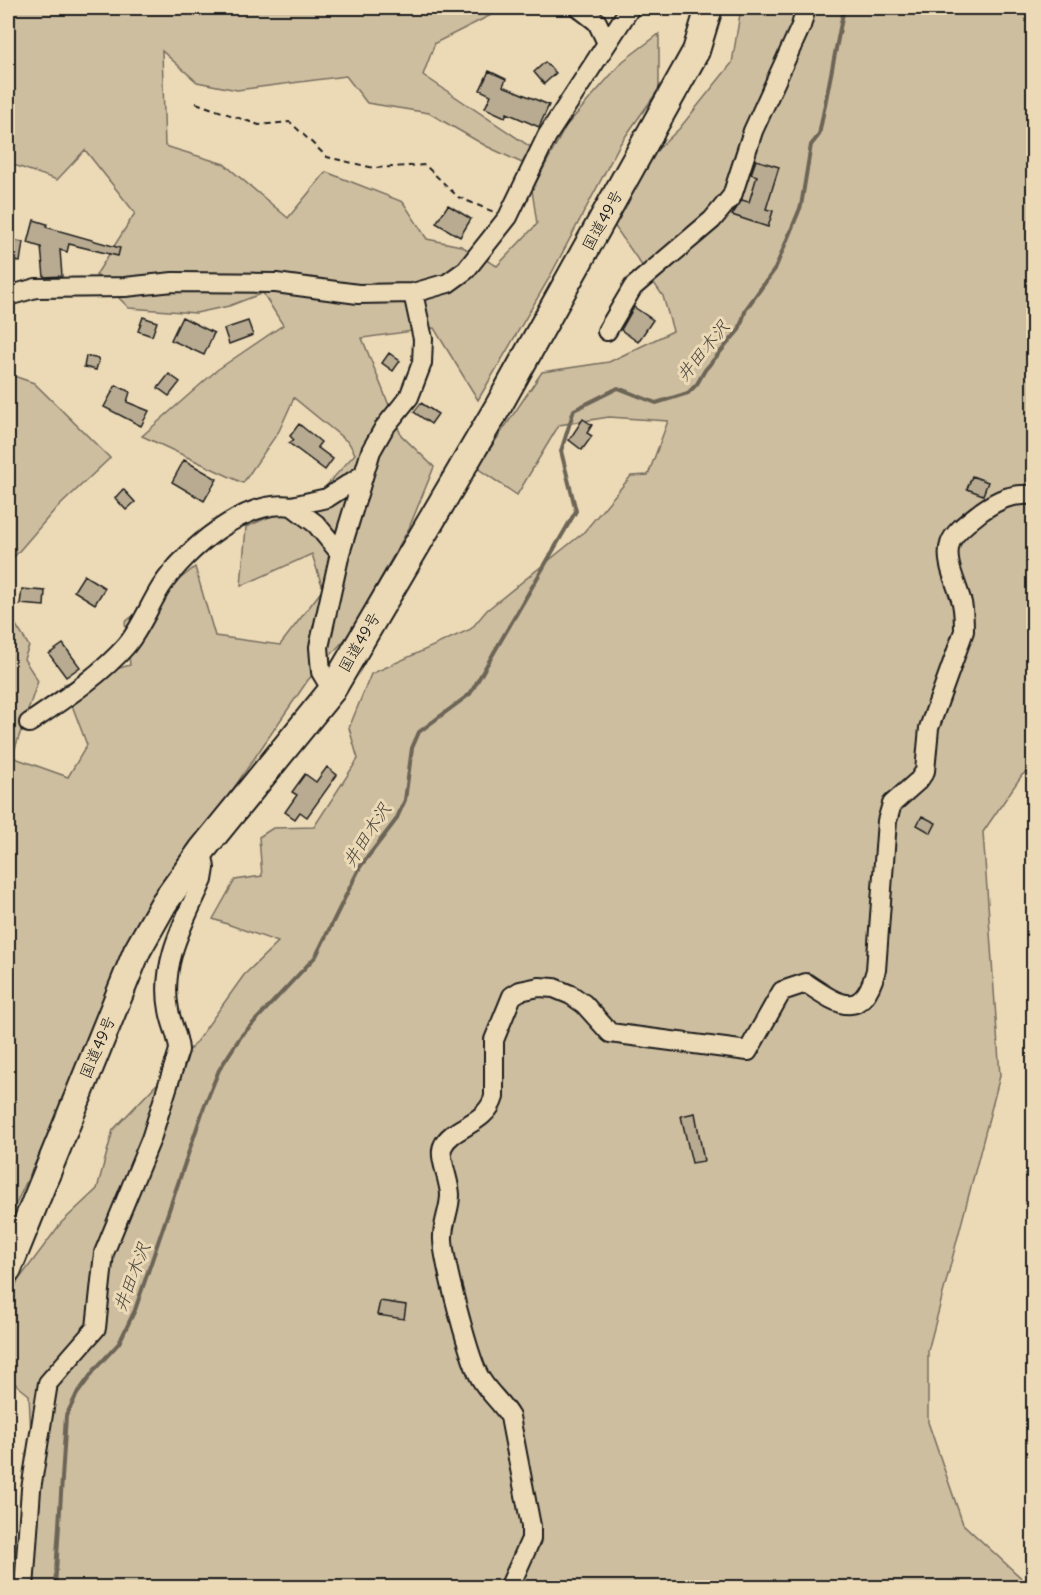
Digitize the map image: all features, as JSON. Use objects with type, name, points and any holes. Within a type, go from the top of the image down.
[{"type":"highway","name":"国道49号","points":[[8,1269],[137,951],[164,903],[202,850],[332,690],[499,405],[696,51],[709,8]]},
{"type":"street","points":[[579,8],[597,22],[606,40]]},
{"type":"street","points":[[8,296],[36,288],[125,288],[173,282],[276,284],[358,294],[413,293],[448,283],[466,270],[508,217],[547,136],[606,40],[630,8]]},
{"type":"street","points":[[607,331],[633,287],[712,220],[732,195],[753,131],[801,26],[806,8]]},
{"type":"street","points":[[332,690],[321,672],[319,646],[340,553],[371,451],[384,428],[409,397],[422,363],[423,339],[413,293]]},
{"type":"street","points":[[29,723],[67,697],[126,646],[162,586],[199,543],[238,518],[279,504],[292,506],[327,498],[364,474]]},
{"type":"street","points":[[508,1587],[531,1539],[531,1526],[510,1417],[501,1401],[482,1381],[471,1359],[443,1241],[444,1217],[450,1198],[449,1179],[441,1154],[447,1140],[492,1106],[494,1040],[512,996],[520,991],[539,987],[554,988],[584,1004],[610,1033],[748,1052],[783,991],[792,986],[806,983],[838,1004],[849,1005],[864,998],[871,988],[876,970],[888,821],[892,804],[919,780],[925,771],[929,728],[964,631],[964,613],[950,563],[949,546],[952,538],[998,500],[1017,494],[1034,495]]},
{"type":"street","points":[[292,506],[316,524],[340,553]]},
{"type":"street","points":[[24,1587],[31,1489],[48,1383],[96,1328],[104,1253],[151,1139],[179,1050],[179,1038],[169,1011],[168,966],[203,880],[205,868],[202,850]]},
{"type":"path","points":[[196,103],[259,124],[290,122],[327,157],[374,168],[425,165],[458,197],[508,217]]},
{"type":"shaded area","points":[[8,8],[505,8],[435,43],[423,75],[532,148],[522,163],[486,146],[429,113],[367,103],[346,76],[237,90],[197,82],[162,51],[165,146],[224,164],[288,218],[326,172],[403,202],[427,239],[461,246],[497,266],[537,224],[532,190],[566,126],[623,61],[659,34],[659,89],[620,144],[548,280],[478,400],[434,328],[362,338],[401,435],[434,467],[409,528],[348,636],[308,680],[216,814],[140,918],[38,1157],[8,1221],[8,631],[14,622],[29,646],[24,659],[38,681],[12,757],[68,777],[87,745],[64,684],[130,665],[125,622],[195,567],[215,636],[280,645],[323,589],[312,554],[241,586],[246,527],[317,496],[355,454],[349,443],[294,398],[279,431],[243,483],[142,436],[217,370],[283,325],[263,293],[229,306],[196,313],[129,308],[96,275],[135,213],[85,150],[57,180],[8,163]]},
{"type":"shaded area","points":[[741,8],[1033,8],[1033,768],[1022,775],[983,832],[1000,1076],[928,1351],[928,1422],[963,1524],[1031,1587],[31,1587],[34,1495],[29,1395],[8,1378],[8,1309],[17,1282],[61,1223],[97,1189],[113,1130],[194,1045],[244,975],[278,942],[213,919],[235,880],[262,876],[259,837],[273,828],[314,827],[358,759],[349,728],[371,674],[471,629],[487,610],[583,533],[631,476],[648,475],[668,421],[609,417],[559,425],[517,495],[477,468],[542,372],[609,362],[673,331],[663,296],[609,218],[631,175],[679,129],[732,63]]},
{"type":"shaded area","points":[[8,374],[34,383],[110,458],[52,513],[8,564]]},
{"type":"building","points":[[545,62],[556,73],[544,84],[534,72]]},
{"type":"building","points":[[489,71],[506,79],[503,86],[549,105],[539,127],[507,113],[505,117],[485,108],[491,95],[480,90]]},
{"type":"building","points":[[756,160],[779,167],[766,209],[773,211],[768,227],[732,215],[742,200],[749,202],[757,176],[751,174]]},
{"type":"building","points":[[448,205],[471,219],[460,237],[436,223]]},
{"type":"building","points":[[34,220],[47,224],[46,227],[120,248],[118,256],[69,244],[67,252],[60,250],[62,276],[44,277],[41,247],[28,243]]},
{"type":"building","points":[[8,240],[23,242],[20,262],[8,260]]},
{"type":"building","points":[[634,307],[653,320],[638,342],[621,330]]},
{"type":"building","points":[[143,317],[157,322],[152,336],[138,331]]},
{"type":"building","points":[[182,317],[214,333],[204,355],[171,340]]},
{"type":"building","points":[[248,321],[253,335],[229,344],[224,329]]},
{"type":"building","points":[[389,353],[400,361],[393,371],[382,363]]},
{"type":"building","points":[[86,356],[99,359],[96,370],[84,367]]},
{"type":"building","points":[[169,374],[180,382],[169,396],[158,388]]},
{"type":"building","points":[[116,385],[130,392],[127,402],[149,411],[141,426],[104,407]]},
{"type":"building","points":[[421,403],[438,414],[431,424],[414,412]]},
{"type":"building","points":[[583,419],[592,425],[587,433],[592,436],[582,450],[569,440]]},
{"type":"building","points":[[299,424],[321,442],[317,447],[333,459],[325,470],[289,443],[294,440],[290,436]]},
{"type":"building","points":[[184,460],[217,479],[204,501],[172,482]]},
{"type":"building","points":[[972,476],[988,482],[983,495],[967,489]]},
{"type":"building","points":[[123,489],[135,502],[126,510],[115,498]]},
{"type":"building","points":[[84,575],[105,588],[95,604],[74,591]]},
{"type":"building","points":[[22,589],[45,591],[44,606],[20,604]]},
{"type":"building","points":[[63,644],[80,667],[66,677],[49,654]]},
{"type":"building","points":[[327,767],[337,775],[307,817],[300,812],[295,819],[285,812],[297,795],[292,792],[305,774],[316,782]]},
{"type":"building","points":[[922,816],[936,823],[931,833],[917,825]]},
{"type":"building","points":[[695,1113],[704,1161],[692,1163],[681,1116]]},
{"type":"building","points":[[380,1301],[406,1305],[404,1319],[377,1315]]},
{"type":"waterway","name":"井田木沢","points":[[55,1588],[66,1416],[77,1394],[96,1368],[119,1343],[135,1310],[204,1107],[219,1070],[241,1036],[316,956],[360,867],[396,820],[405,800],[412,748],[419,732],[470,694],[576,511],[561,451],[574,410],[618,388],[656,403],[688,393],[739,330],[746,309],[775,269],[801,206],[811,145],[819,135],[844,8]]}]
